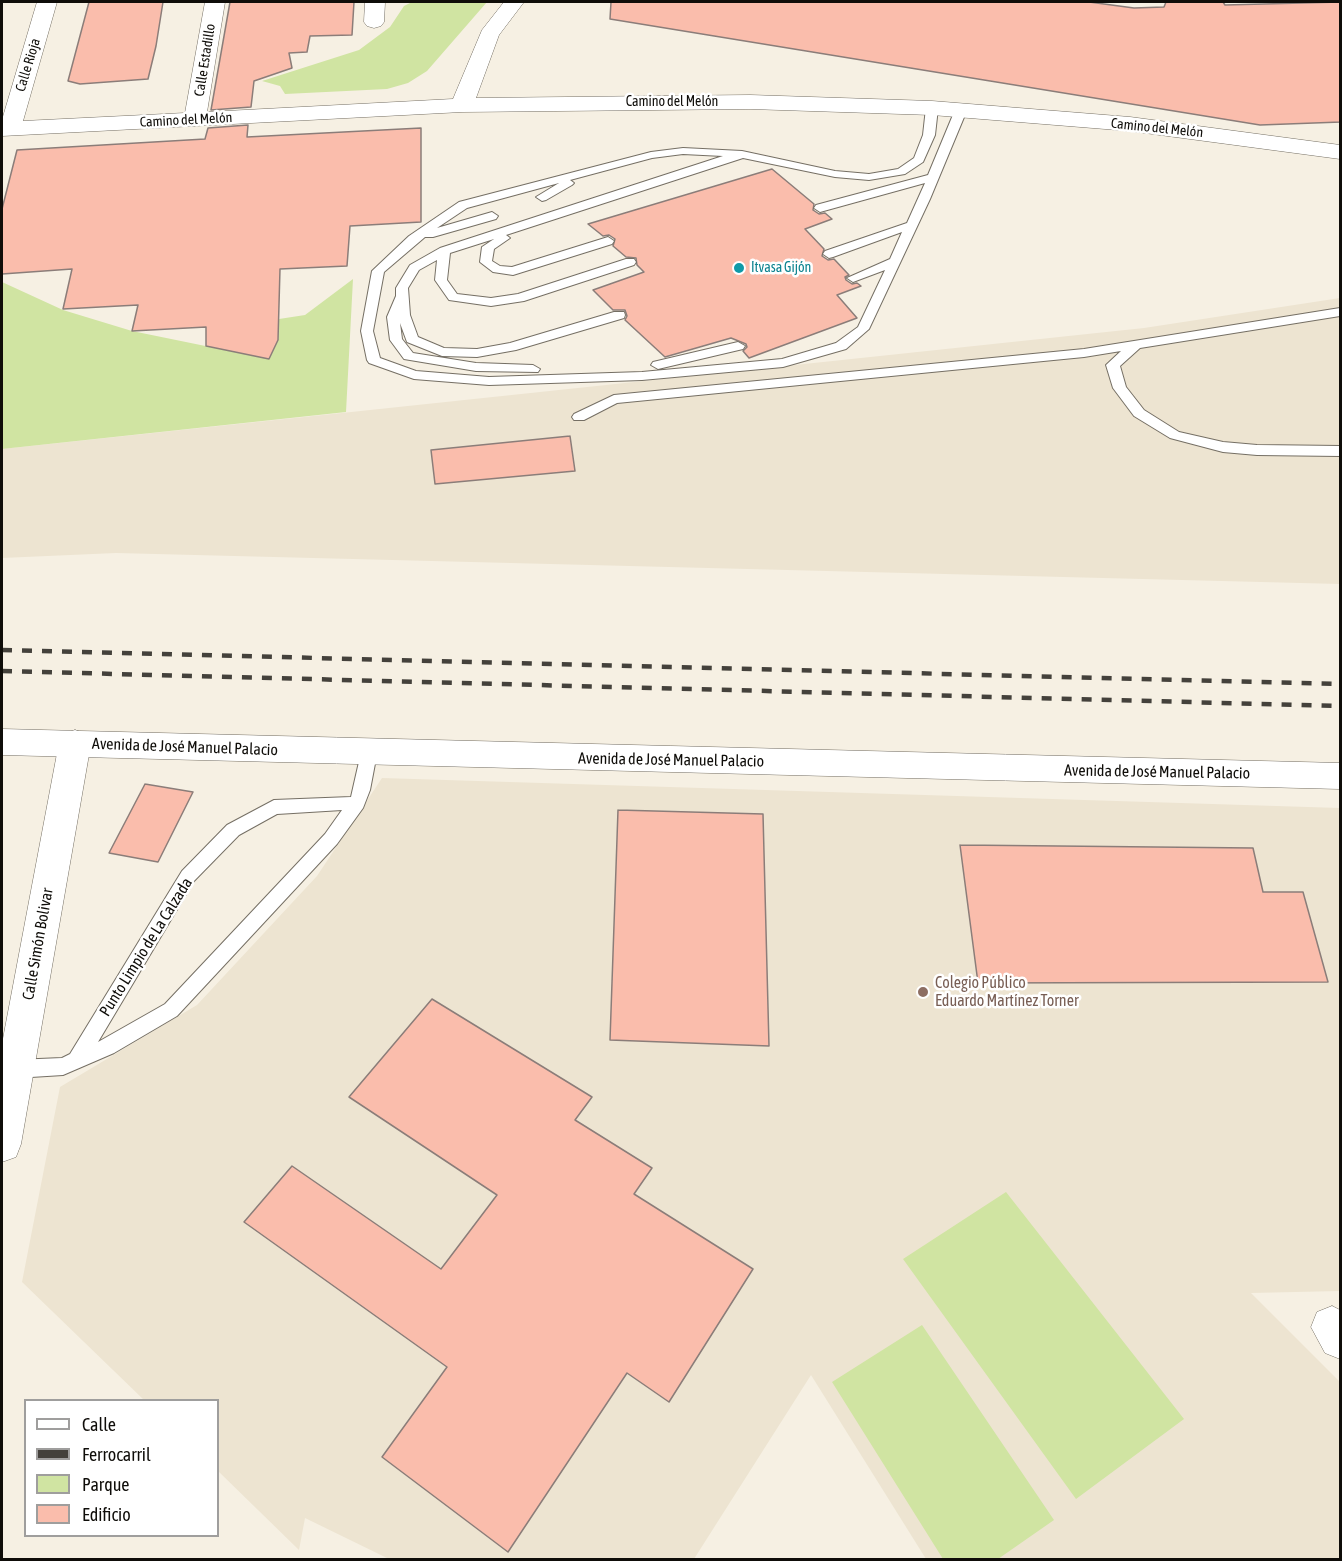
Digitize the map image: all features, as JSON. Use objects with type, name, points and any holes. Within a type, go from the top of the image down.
[{"type":"street","name":"Calle Rioja","points":[[6,129],[47,2]]},
{"type":"street","name":"Calle Estadillo","points":[[195,119],[215,2]]},
{"type":"street","points":[[462,105],[489,34],[514,2]]},
{"type":"street","name":"Camino del Melón","points":[[6,129],[462,105],[750,102],[932,108],[1130,124],[1341,152]]},
{"type":"street","name":"Avenida de José Manuel Palacio","points":[[2,742],[1341,776]]},
{"type":"street","name":"Calle Simón Bolivar","points":[[2,1144],[75,743]]},
{"type":"lane","points":[[932,108],[929,135],[919,160],[901,172],[869,177],[836,174],[742,154],[683,151],[651,154],[464,205],[413,239],[378,271],[367,331],[374,360],[414,375],[489,381],[642,376],[783,363],[841,346],[863,329],[912,225],[960,111]]},
{"type":"lane","points":[[619,315],[511,347],[477,353],[442,352],[412,339],[404,315],[402,288],[414,268],[444,251],[742,154]]},
{"type":"lane","points":[[542,197],[587,172]]},
{"type":"lane","points":[[820,208],[933,177]]},
{"type":"lane","points":[[413,239],[492,216]]},
{"type":"lane","points":[[529,224],[488,247],[486,262],[497,269],[513,271],[608,241]]},
{"type":"lane","points":[[829,254],[912,225]]},
{"type":"lane","points":[[444,251],[441,280],[453,297],[491,302],[520,298],[630,262]]},
{"type":"lane","points":[[853,279],[895,261]]},
{"type":"lane","points":[[403,294],[393,317],[396,340],[409,356],[476,367],[619,369],[665,364],[738,346]]},
{"type":"lane","points":[[579,417],[614,399],[1136,345],[1341,312]]},
{"type":"lane","points":[[1136,345],[1113,365],[1120,388],[1139,413],[1175,435],[1223,447],[1341,451]]},
{"type":"lane","name":"Punto Limpio de La Calzada","points":[[15,1069],[63,1066],[107,1047],[171,1010],[331,839],[357,803],[362,790],[369,753]]},
{"type":"lane","name":"Punto Limpio de La Calzada","points":[[77,1060],[188,876],[233,830],[274,807],[357,803]]},
{"type":"shaded area","points":[[1340,298],[1340,584],[116,553],[2,558],[2,449],[1144,328]]},
{"type":"shaded area","points":[[382,778],[1340,808],[1340,1291],[1251,1293],[1340,1382],[1340,1559],[926,1559],[811,1375],[694,1559],[389,1559],[305,1518],[299,1550],[219,1472],[219,1399],[143,1399],[22,1282],[60,1087],[197,1005],[317,876]]},
{"type":"green space","points":[[412,2],[487,2],[427,71],[408,83],[387,89],[285,94],[280,86],[262,81],[359,50],[390,27],[404,6]]},
{"type":"green space","points":[[353,279],[346,412],[2,449],[2,282],[63,310],[132,331],[269,359],[278,340],[279,319],[305,315]]},
{"type":"green space","points":[[1006,1192],[1184,1419],[1076,1499],[903,1259]]},
{"type":"green space","points":[[922,1325],[1054,1520],[998,1559],[943,1559],[832,1382]]},
{"type":"building","points":[[89,2],[163,2],[148,79],[80,84],[68,81]]},
{"type":"building","points":[[230,2],[354,2],[352,35],[310,36],[307,52],[289,53],[292,68],[254,81],[251,107],[211,110]]},
{"type":"building","points":[[611,2],[1089,2],[1134,8],[1164,7],[1166,2],[1223,2],[1225,5],[1341,2],[1341,122],[1260,125],[610,19]]},
{"type":"building","points":[[248,125],[247,137],[421,128],[421,222],[350,226],[347,266],[280,269],[278,340],[269,359],[206,346],[206,327],[132,331],[138,305],[63,309],[72,269],[2,274],[2,209],[17,150],[205,139],[208,128]]},
{"type":"building","name":"Itvasa Gijón","points":[[772,169],[814,204],[813,210],[819,214],[825,213],[832,219],[805,229],[824,249],[822,256],[828,260],[834,259],[849,275],[845,277],[846,280],[861,286],[837,295],[857,318],[749,358],[743,351],[747,347],[746,344],[731,338],[665,357],[625,320],[627,316],[625,310],[613,310],[593,290],[644,272],[637,265],[636,258],[626,257],[613,246],[615,239],[609,235],[603,236],[588,224]]},
{"type":"building","points":[[570,436],[575,471],[435,484],[431,450]]},
{"type":"building","points":[[145,784],[193,792],[158,862],[109,853]]},
{"type":"building","points":[[618,810],[763,814],[769,1046],[610,1040]]},
{"type":"building","points":[[960,845],[1253,848],[1263,892],[1303,892],[1328,982],[978,983]]},
{"type":"building","points":[[432,999],[592,1097],[575,1120],[652,1168],[634,1194],[753,1269],[669,1402],[627,1373],[508,1552],[382,1457],[447,1367],[244,1222],[292,1166],[441,1269],[497,1195],[349,1097]]},
{"type":"railway","points":[[2,650],[1340,684]]},
{"type":"railway","points":[[2,671],[1340,706]]},
{"type":"place","name":"Itvasa Gijón","points":[[739,268]]},
{"type":"place","name":"Colegio Público Eduardo Martínez Torner","points":[[923,992]]}]
